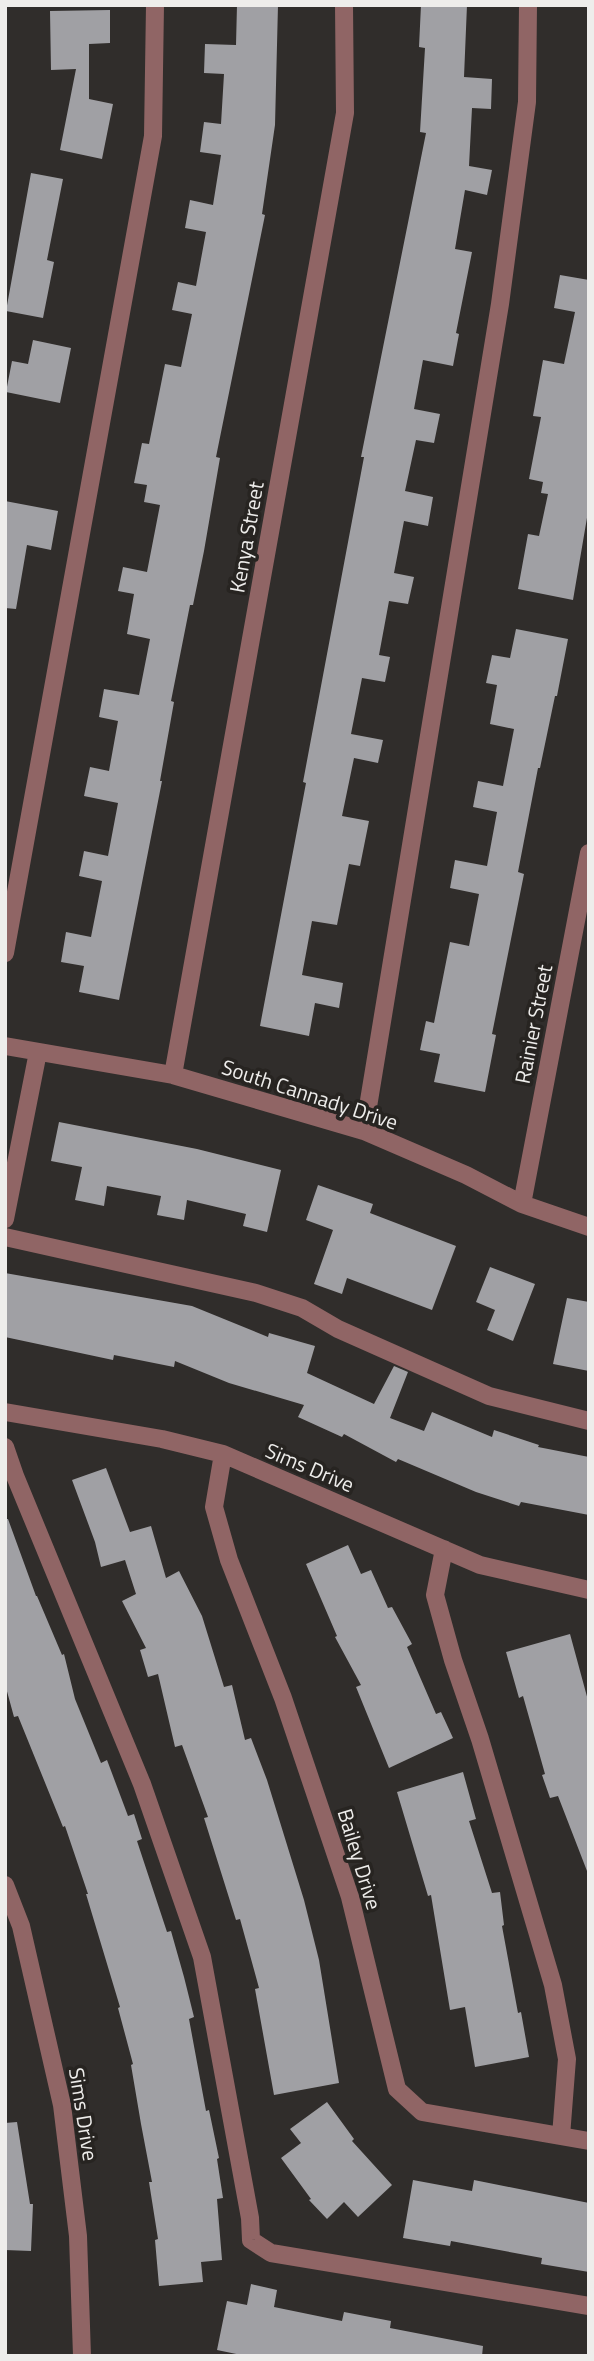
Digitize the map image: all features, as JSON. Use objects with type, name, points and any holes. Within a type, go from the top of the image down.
[{"type":"street","points":[[5,953],[153,136],[155,5]]},
{"type":"street","name":"Kenya Street","points":[[173,1076],[345,113],[344,5]]},
{"type":"street","points":[[365,1131],[500,304],[527,102],[528,5]]},
{"type":"street","name":"Rainier Street","points":[[522,1204],[589,853]]},
{"type":"street","name":"South Cannady Drive","points":[[5,1046],[173,1076],[365,1131],[466,1175],[522,1204],[589,1227]]},
{"type":"street","points":[[5,1219],[38,1052]]},
{"type":"street","points":[[5,1237],[256,1293],[302,1308],[338,1329],[489,1396],[589,1421]]},
{"type":"street","name":"Sims Drive","points":[[5,1412],[162,1439],[223,1454],[480,1565],[589,1590]]},
{"type":"street","points":[[5,1447],[142,1784],[202,1957],[250,2218],[251,2240],[271,2253],[589,2306]]},
{"type":"street","name":"Bailey Drive","points":[[223,1454],[214,1507],[229,1560],[284,1698],[350,1897],[397,2089],[422,2112],[589,2141]]},
{"type":"street","points":[[444,1549],[435,1595],[554,1985],[566,2059],[561,2136]]},
{"type":"street","name":"Sims Drive","points":[[5,1885],[21,1926],[62,2105],[78,2236],[82,2356]]},
{"type":"building","points":[[237,5],[278,5],[275,125],[262,214],[265,215],[216,457],[220,458],[204,551],[171,701],[174,702],[162,781],[119,1000],[79,992],[84,966],[61,962],[66,932],[91,937],[102,881],[79,876],[84,851],[108,856],[118,803],[84,796],[90,767],[109,771],[118,721],[99,717],[104,689],[139,695],[150,639],[127,634],[134,594],[118,591],[123,567],[147,572],[160,505],[144,502],[147,485],[134,483],[142,443],[149,444],[165,364],[181,367],[192,314],[172,310],[178,282],[196,286],[206,232],[185,228],[190,200],[213,205],[221,155],[200,152],[204,122],[221,124],[224,74],[204,73],[205,44],[236,45]]},
{"type":"building","points":[[421,5],[467,5],[464,77],[492,79],[491,109],[472,108],[469,166],[492,170],[487,195],[465,190],[455,249],[472,252],[456,333],[459,334],[453,366],[423,360],[414,409],[440,414],[434,443],[416,440],[405,491],[433,497],[428,526],[404,521],[394,573],[414,577],[408,604],[389,601],[379,655],[390,657],[385,682],[362,678],[351,734],[383,740],[378,763],[354,758],[342,816],[369,821],[360,866],[349,864],[337,925],[312,921],[302,975],[343,983],[339,1008],[315,1003],[309,1036],[260,1026],[364,457],[361,457],[426,133],[420,132],[425,48],[419,47]]},
{"type":"building","points":[[110,10],[110,43],[89,44],[89,99],[113,104],[102,159],[60,150],[76,69],[51,70],[50,11]]},
{"type":"building","points":[[31,173],[63,179],[47,260],[54,262],[43,318],[6,311]]},
{"type":"building","points":[[560,275],[589,280],[589,506],[573,600],[518,589],[528,534],[539,536],[548,494],[541,493],[543,482],[529,479],[541,417],[533,416],[543,360],[564,364],[575,312],[554,308]]},
{"type":"building","points":[[33,340],[71,348],[60,403],[6,392],[12,361],[28,364]]},
{"type":"building","points":[[5,501],[58,511],[51,550],[27,545],[16,609],[5,608]]},
{"type":"building","points":[[516,629],[568,639],[557,696],[538,768],[518,872],[524,874],[492,1034],[496,1035],[485,1092],[434,1082],[440,1054],[420,1050],[426,1021],[434,1023],[450,942],[469,946],[479,894],[450,888],[455,860],[487,866],[497,812],[473,807],[478,781],[503,786],[514,729],[490,724],[497,685],[486,683],[492,655],[510,658]]},
{"type":"building","points":[[59,1122],[197,1149],[281,1170],[267,1232],[243,1226],[246,1214],[187,1200],[184,1220],[157,1215],[161,1196],[107,1186],[104,1206],[75,1200],[82,1167],[51,1161]]},
{"type":"building","points":[[318,1185],[373,1204],[370,1213],[456,1246],[432,1310],[347,1278],[342,1294],[314,1284],[333,1230],[306,1220]]},
{"type":"building","points":[[490,1267],[535,1284],[513,1341],[487,1330],[495,1310],[476,1302]]},
{"type":"building","points":[[5,1273],[192,1306],[268,1337],[269,1333],[315,1346],[307,1373],[374,1404],[394,1366],[408,1372],[390,1418],[424,1431],[432,1412],[492,1437],[494,1430],[539,1445],[538,1447],[589,1457],[589,1515],[521,1502],[519,1506],[476,1492],[398,1459],[396,1462],[344,1434],[342,1437],[298,1417],[304,1405],[229,1383],[175,1361],[174,1367],[114,1355],[113,1360],[5,1337]]},
{"type":"building","points":[[567,1298],[589,1302],[589,1371],[553,1364]]},
{"type":"building","points":[[106,1468],[130,1532],[151,1526],[166,1578],[179,1571],[202,1616],[224,1687],[232,1685],[245,1740],[251,1738],[267,1780],[304,1900],[319,1960],[339,2083],[274,2095],[255,1989],[259,1988],[240,1919],[236,1920],[204,1818],[208,1817],[182,1745],[175,1747],[158,1674],[148,1677],[140,1650],[146,1648],[122,1601],[136,1594],[125,1560],[101,1567],[95,1542],[72,1480]]},
{"type":"building","points":[[5,1519],[8,1519],[36,1596],[62,1655],[64,1654],[75,1699],[101,1763],[107,1760],[128,1816],[134,1814],[142,1839],[137,1841],[167,1932],[171,1931],[184,1977],[194,2017],[189,2019],[206,2111],[209,2110],[219,2158],[223,2198],[217,2199],[222,2260],[201,2262],[203,2282],[159,2286],[155,2240],[158,2239],[149,2182],[152,2182],[131,2065],[133,2064],[118,2008],[120,2007],[88,1894],[65,1826],[63,1827],[18,1716],[14,1717],[5,1684]]},
{"type":"building","points":[[348,1545],[361,1574],[371,1570],[388,1608],[392,1607],[412,1644],[407,1647],[436,1714],[441,1712],[453,1738],[389,1768],[356,1687],[361,1685],[335,1637],[337,1636],[306,1564]]},
{"type":"building","points":[[570,1634],[589,1704],[587,1871],[558,1796],[550,1798],[523,1696],[519,1698],[506,1652]]},
{"type":"building","points":[[463,1772],[476,1819],[469,1821],[492,1893],[500,1892],[502,1926],[529,2057],[475,2067],[465,2007],[450,2010],[431,1895],[428,1896],[397,1792]]},
{"type":"building","points":[[327,2102],[354,2139],[352,2141],[392,2185],[358,2217],[344,2202],[327,2219],[309,2200],[311,2199],[281,2158],[301,2143],[290,2129]]},
{"type":"building","points":[[17,2122],[30,2204],[33,2204],[31,2251],[5,2250],[5,2123]]},
{"type":"building","points":[[413,2180],[472,2191],[474,2180],[589,2203],[589,2272],[541,2264],[542,2258],[451,2241],[450,2246],[403,2238]]},
{"type":"building","points":[[251,2284],[277,2290],[274,2307],[342,2321],[344,2312],[391,2321],[390,2328],[483,2346],[482,2356],[246,2356],[217,2350],[227,2301],[247,2305]]}]
